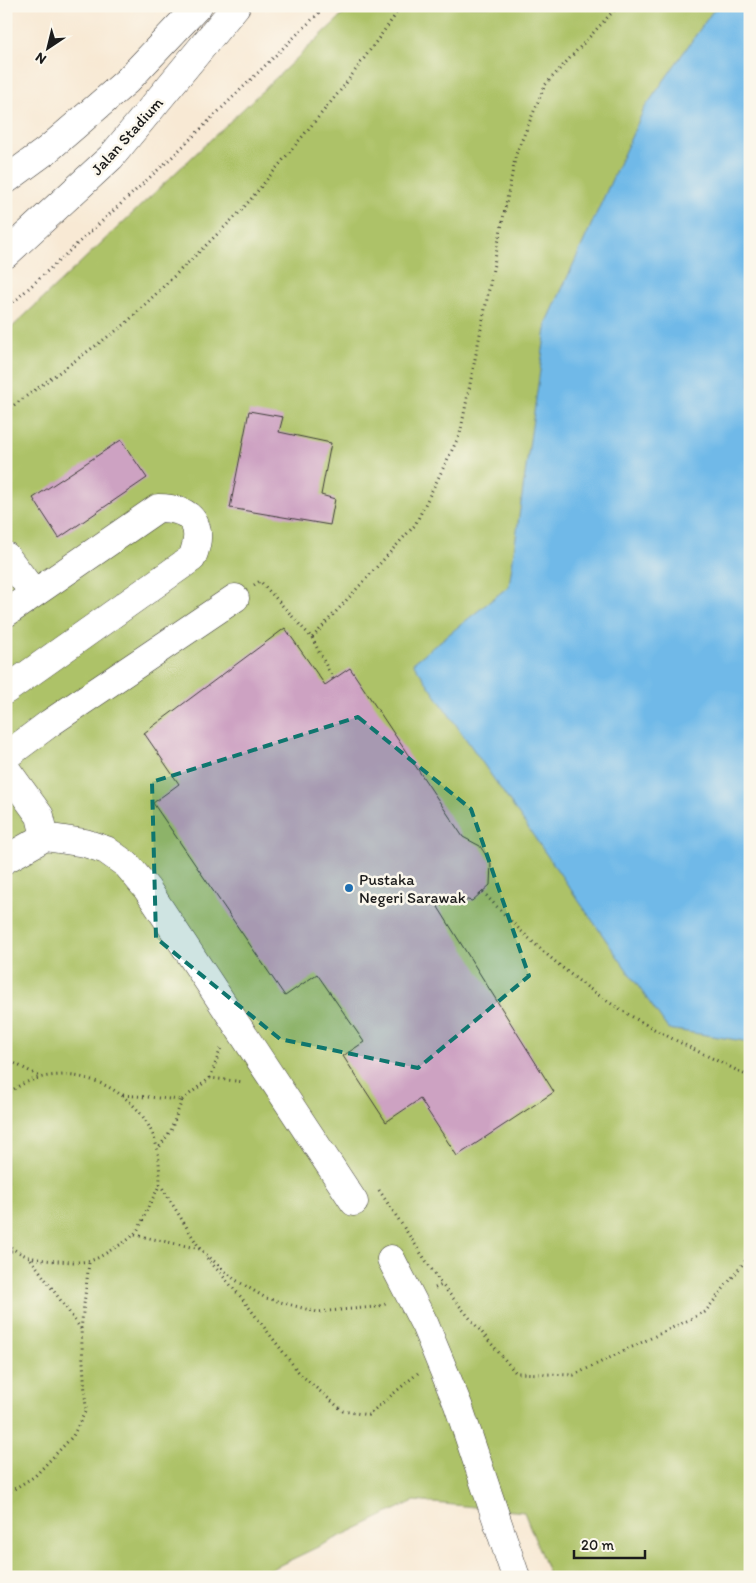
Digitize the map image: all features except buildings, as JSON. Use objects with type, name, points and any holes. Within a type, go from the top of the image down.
[{"type":"main road","points":[[6,180],[47,150],[127,81],[198,6]]},
{"type":"main road","name":"Jalan Stadium","points":[[6,254],[111,157],[236,6]]},
{"type":"main road","points":[[6,613],[158,508],[177,508],[190,518],[198,532],[198,543],[192,558],[6,690]]},
{"type":"main road","points":[[6,556],[34,593]]},
{"type":"main road","points":[[6,756],[50,723],[235,598]]},
{"type":"main road","points":[[6,768],[40,816],[45,837]]},
{"type":"main road","points":[[6,859],[45,837],[92,845],[106,850],[127,865],[147,889],[354,1202]]},
{"type":"main road","points":[[391,1259],[425,1325],[458,1405],[516,1577]]},
{"type":"path","points":[[6,309],[171,158],[326,6]]},
{"type":"path","points":[[6,411],[124,325],[241,211],[344,86],[402,6]]},
{"type":"path","points":[[312,638],[415,525],[460,434],[516,154],[545,85],[618,6]]},
{"type":"path","points":[[235,598],[260,581],[312,638],[333,679]]},
{"type":"path","points":[[482,892],[525,937],[614,1006],[702,1056],[750,1077]]},
{"type":"path","points":[[6,1059],[42,1077]]},
{"type":"path","points":[[6,1095],[15,1088],[42,1077],[70,1074],[98,1080],[123,1095],[146,1119],[158,1149],[160,1184],[200,1249],[241,1297],[300,1374],[343,1411],[368,1415],[409,1382],[436,1355]]},
{"type":"path","points":[[158,1149],[171,1130],[182,1100],[210,1078],[276,1084]]},
{"type":"path","points":[[123,1095],[182,1100]]},
{"type":"path","points":[[6,1243],[15,1251],[31,1259],[89,1263],[135,1235],[160,1184]]},
{"type":"path","points":[[135,1235],[200,1249],[234,1279],[266,1298],[318,1312],[375,1307],[442,1286],[516,1373],[574,1375],[705,1312],[750,1255]]},
{"type":"path","points":[[6,1251],[15,1251]]},
{"type":"path","points":[[31,1259],[81,1329]]},
{"type":"path","points":[[6,1494],[35,1476],[73,1436],[86,1410],[81,1329],[89,1263]]},
{"type":"highlighted area","points":[[358,717],[471,809],[529,976],[418,1068],[280,1039],[156,938],[152,782]]},
{"type":"green space","points":[[352,6],[750,6],[750,1577],[550,1577],[524,1512],[414,1501],[255,1577],[6,1577],[6,333]]},
{"type":"water","points":[[719,6],[750,6],[750,1042],[668,1029],[413,663],[509,586],[547,322],[644,109],[712,12]]},
{"type":"place","name":"Pustaka Negeri Sarawak","points":[[349,888]]}]
